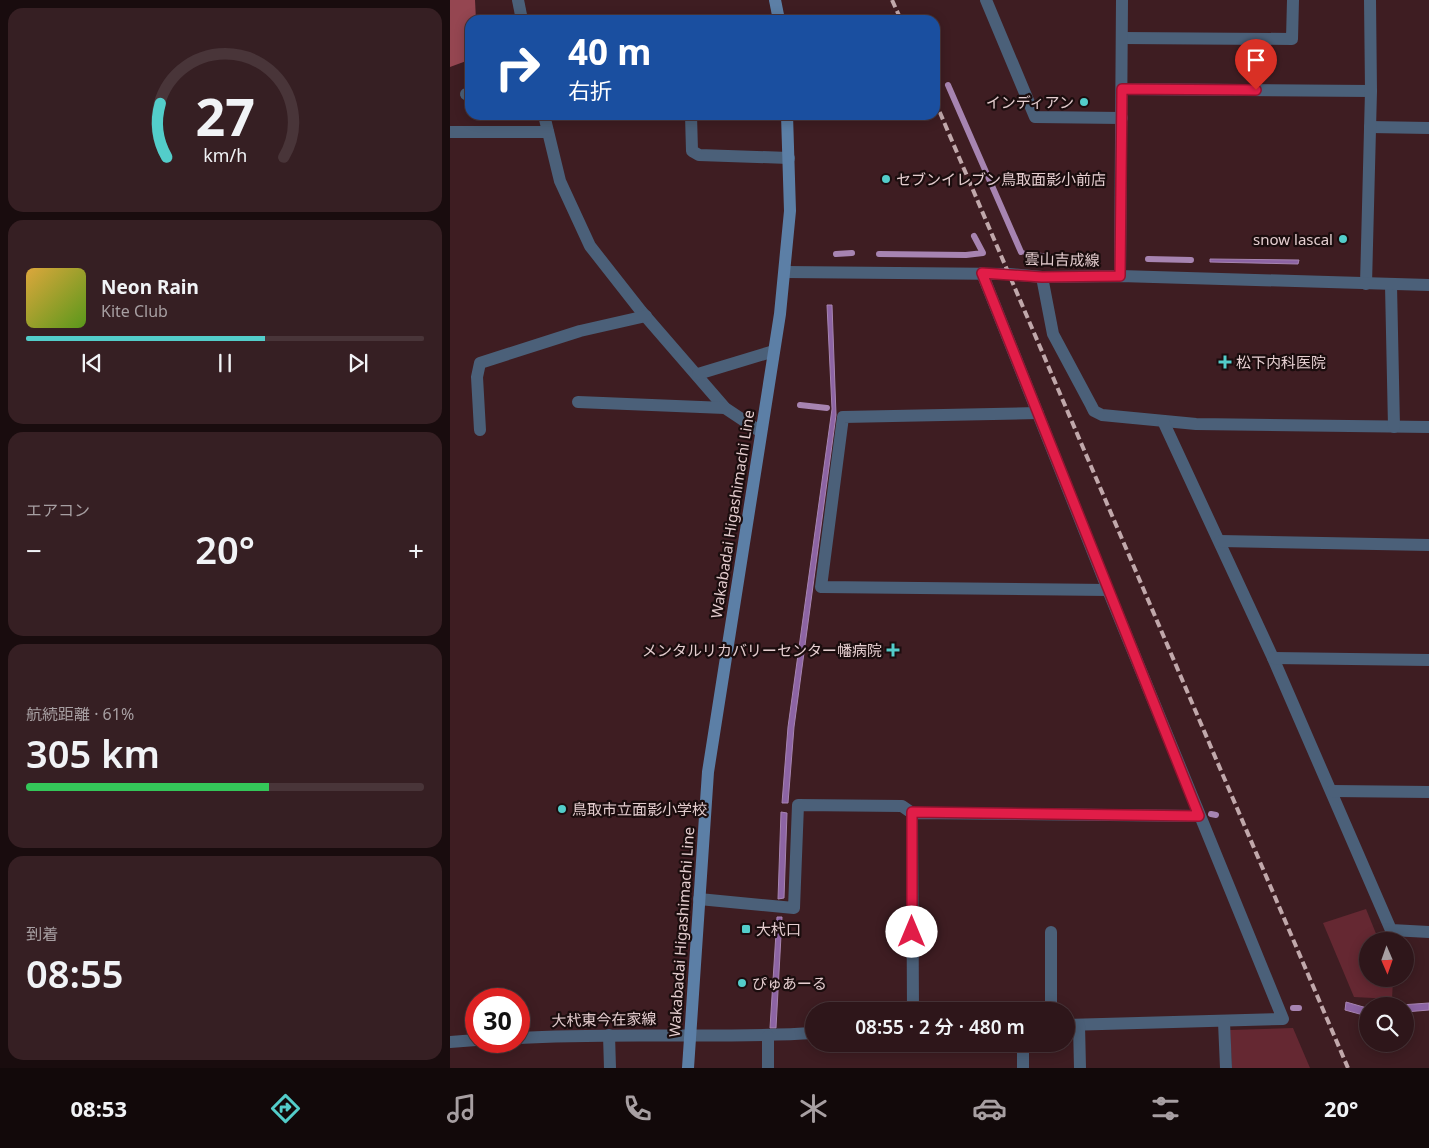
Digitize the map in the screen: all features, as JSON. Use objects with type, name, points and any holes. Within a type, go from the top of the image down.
[{"type":"main road","points":[[775,0],[778,15]]},
{"type":"main road","name":"Wakabadai Higashimachi Line","points":[[688,1068],[708,772],[785,272],[790,211],[787,120]]},
{"type":"street","points":[[518,0],[521,15]]},
{"type":"street","points":[[986,0],[1035,117],[1122,118]]},
{"type":"street","points":[[1120,276],[1122,0]]},
{"type":"street","points":[[1122,38],[1292,39],[1293,0]]},
{"type":"street","points":[[1366,284],[1371,91],[1370,0]]},
{"type":"street","points":[[1122,89],[1371,91]]},
{"type":"street","points":[[545,120],[560,181],[590,246],[646,316],[726,408],[761,432]]},
{"type":"street","points":[[691,120],[692,151],[699,155],[788,158]]},
{"type":"street","points":[[1370,127],[1429,128]]},
{"type":"street","points":[[450,132],[548,132]]},
{"type":"street","name":"雲山吉成線","points":[[785,272],[982,273],[1042,277],[1120,276],[1429,285]]},
{"type":"street","points":[[982,273],[1199,816],[1283,1019],[1075,1025]]},
{"type":"street","points":[[1042,277],[1052,334],[1094,411],[1102,414],[1196,424],[1429,427]]},
{"type":"street","points":[[1390,285],[1394,427]]},
{"type":"street","points":[[480,430],[477,377],[480,362],[580,331],[646,316]]},
{"type":"street","points":[[698,374],[774,351]]},
{"type":"street","points":[[578,402],[726,408]]},
{"type":"street","points":[[1038,413],[843,417],[821,587],[1108,590]]},
{"type":"street","points":[[1163,421],[1273,658],[1391,930],[1429,932]]},
{"type":"street","points":[[1220,541],[1429,545]]},
{"type":"street","points":[[1273,658],[1429,660]]},
{"type":"street","points":[[1332,791],[1429,792]]},
{"type":"street","points":[[699,899],[794,908],[798,805],[902,806],[912,812],[1199,816]]},
{"type":"street","points":[[912,812],[913,1002]]},
{"type":"street","points":[[1051,932],[1051,1002]]},
{"type":"street","points":[[1224,1022],[1226,1068]]},
{"type":"street","points":[[1079,1025],[1080,1068]]},
{"type":"street","name":"大杙東今在家線","points":[[530,1038],[690,1034],[768,1036],[805,1034]]},
{"type":"street","points":[[609,1035],[610,1068]]},
{"type":"street","points":[[768,1036],[768,1068]]},
{"type":"street","points":[[450,1042],[465,1041]]},
{"type":"street","points":[[1023,1052],[1023,1068]]},
{"type":"shaded area","points":[[450,0],[475,0],[476,15],[465,15],[465,61],[450,67]]},
{"type":"shaded area","points":[[1023,251],[1069,257],[1093,257],[1092,260],[1024,255]]},
{"type":"shaded area","points":[[1210,259],[1299,260],[1298,264],[1210,262]]},
{"type":"shaded area","points":[[827,305],[832,305],[836,415],[794,727],[788,803],[782,803],[788,727],[832,409]]},
{"type":"shaded area","points":[[781,812],[787,813],[784,898],[778,899]]},
{"type":"shaded area","points":[[1366,909],[1375,932],[1359,932],[1359,988],[1393,988],[1392,997],[1354,997],[1323,923]]},
{"type":"shaded area","points":[[777,917],[782,917],[776,1028],[770,1028]]},
{"type":"shaded area","points":[[1346,1002],[1359,1006],[1359,1014],[1345,1010]]},
{"type":"shaded area","points":[[1429,1003],[1429,1010],[1414,1011],[1414,1004]]},
{"type":"shaded area","points":[[1293,1028],[1310,1068],[1232,1068],[1230,1030]]},
{"type":"waterway","points":[[948,85],[1021,252]]},
{"type":"waterway","points":[[879,254],[966,255],[983,253],[974,236]]},
{"type":"waterway","points":[[836,254],[852,253]]},
{"type":"waterway","points":[[1148,259],[1191,260]]},
{"type":"waterway","points":[[800,405],[827,408]]},
{"type":"waterway","points":[[1211,814],[1216,815]]},
{"type":"waterway","points":[[1293,1008],[1299,1008]]},
{"type":"railway","points":[[892,0],[899,15]]},
{"type":"railway","points":[[940,113],[1348,1068]]},
{"type":"place","name":"インディアン","points":[[1084,102]]},
{"type":"place","name":"セブンイレブン鳥取面影小前店","points":[[886,179]]},
{"type":"place","name":"snow lascal","points":[[1343,239]]},
{"type":"place","name":"松下内科医院","points":[[1225,362]]},
{"type":"place","name":"メンタルリカバリーセンター幡病院","points":[[893,650]]},
{"type":"place","name":"鳥取市立面影小学校","points":[[562,809]]},
{"type":"place","name":"大杙口","points":[[746,929]]},
{"type":"place","name":"ぴゅあーる","points":[[742,983]]},
{"type":"route","points":[[912,932],[912,812],[1199,816],[982,273],[1042,277],[1120,276],[1122,89],[1256,90]]}]
